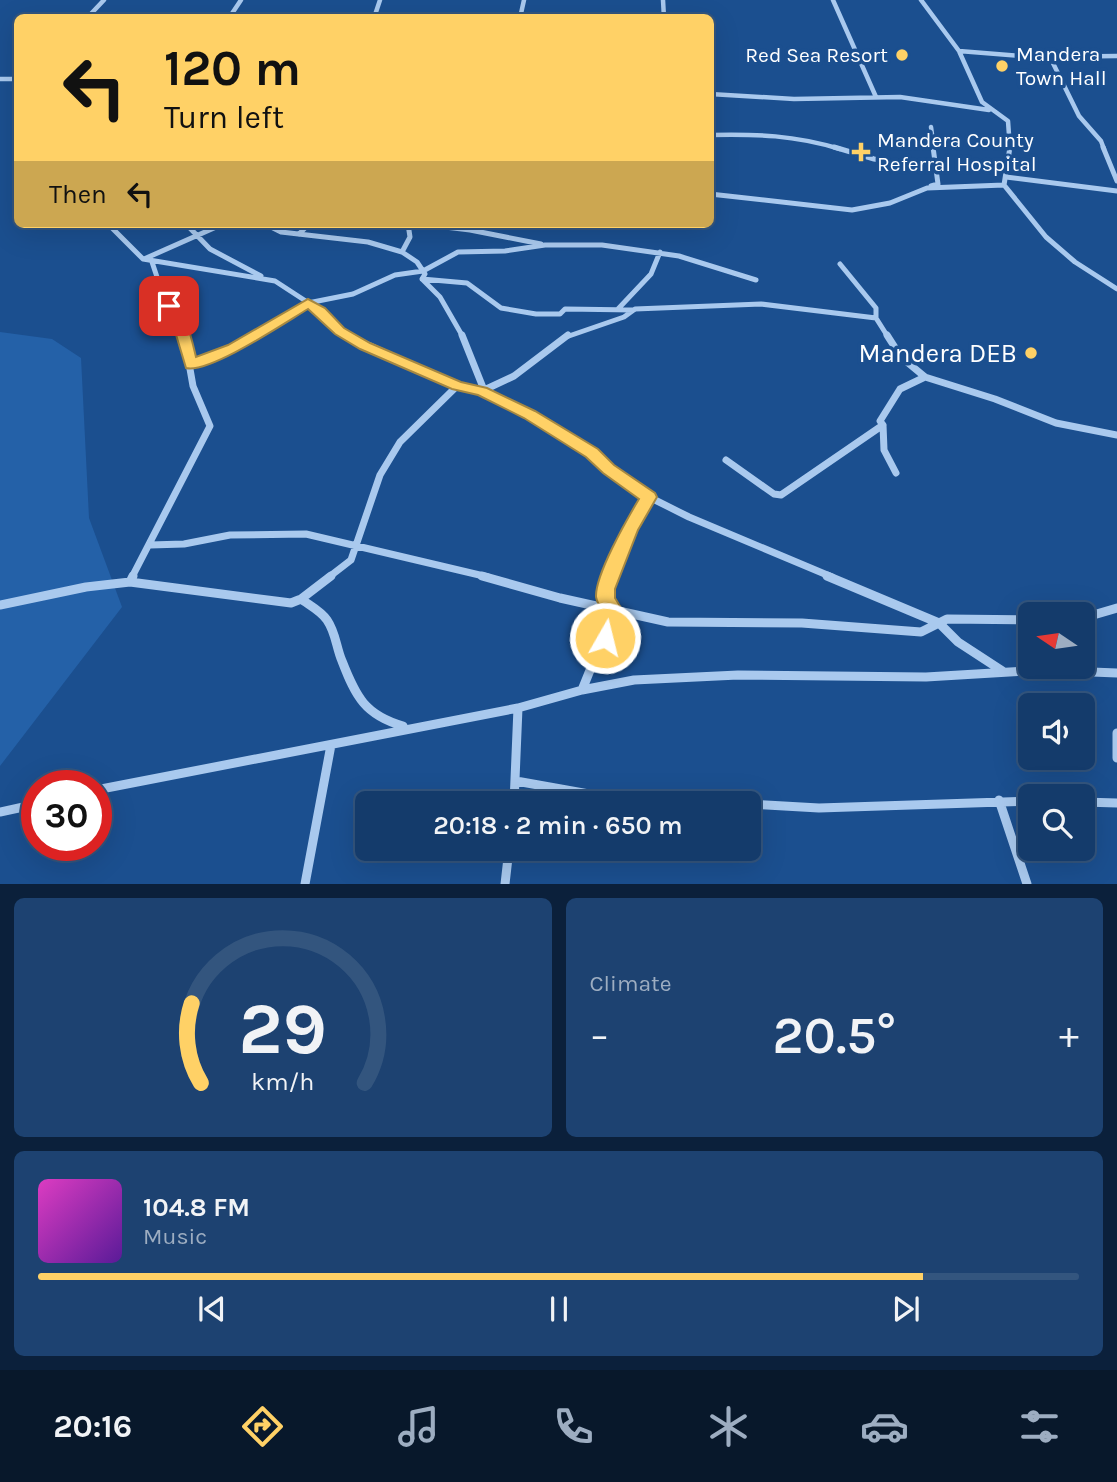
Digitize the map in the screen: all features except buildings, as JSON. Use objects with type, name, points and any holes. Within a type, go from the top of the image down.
[{"type":"street","points":[[91,14],[104,0]]},
{"type":"street","points":[[833,0],[876,97]]},
{"type":"street","points":[[921,0],[959,51],[978,95],[990,110]]},
{"type":"street","points":[[959,51],[1050,57],[1117,56]]},
{"type":"street","points":[[1050,57],[1079,116],[1101,141],[1117,181]]},
{"type":"street","points":[[714,94],[794,99],[900,97],[990,110],[1004,118],[1009,125],[1010,149],[1004,185]]},
{"type":"street","points":[[714,195],[789,207],[852,210],[890,203],[938,184],[931,127]]},
{"type":"street","points":[[714,135],[771,134],[805,138],[874,159],[936,170]]},
{"type":"street","points":[[1006,177],[1117,191]]},
{"type":"street","points":[[927,188],[1004,185]]},
{"type":"street","points":[[1004,185],[1040,232],[1071,258],[1117,289]]},
{"type":"street","points":[[112,228],[147,261],[181,328],[191,365],[192,384],[209,414],[210,426],[130,582]]},
{"type":"street","points":[[190,228],[210,249],[265,278]]},
{"type":"street","points":[[147,261],[214,228]]},
{"type":"street","points":[[270,228],[368,242],[379,248],[402,252],[417,262],[425,274],[422,279]]},
{"type":"street","points":[[299,234],[305,228]]},
{"type":"street","points":[[402,252],[410,237],[409,228]]},
{"type":"street","points":[[453,228],[545,245]]},
{"type":"street","points":[[191,365],[233,348],[308,303],[353,294],[395,275],[423,271],[458,252],[505,251],[545,245],[602,245],[691,259],[756,280]]},
{"type":"street","points":[[618,309],[651,274],[660,252]]},
{"type":"street","points":[[147,261],[275,281],[321,311],[340,331],[365,346],[457,386],[483,391],[576,441],[609,469],[649,497],[939,623],[958,642],[1004,673]]},
{"type":"street","points":[[840,264],[876,308],[876,318],[901,357],[925,377],[995,399],[1056,423],[1117,435]]},
{"type":"street","points":[[422,279],[467,283],[501,308],[536,314],[560,314],[565,309],[577,308],[635,309],[761,304],[876,318]]},
{"type":"street","points":[[422,279],[440,298],[458,325],[483,391]]},
{"type":"street","points":[[483,391],[514,376],[570,334],[624,317],[635,309]]},
{"type":"street","points":[[895,473],[886,458],[881,437],[883,425],[880,421],[895,393],[912,381],[925,377]]},
{"type":"street","points":[[0,605],[86,587],[130,582],[291,603],[351,560],[358,548],[380,475],[400,442],[457,386]]},
{"type":"street","points":[[726,460],[774,494],[781,495],[883,425]]},
{"type":"street","points":[[614,611],[605,600],[606,589],[629,530],[649,497]]},
{"type":"street","points":[[150,545],[184,544],[230,535],[306,534],[358,548],[448,566],[539,593],[614,611],[677,623],[802,623],[921,632],[947,620],[1018,620]]},
{"type":"street","points":[[301,598],[325,617],[337,638],[341,659],[362,703],[379,719],[411,727]]},
{"type":"street","points":[[1096,614],[1117,608]]},
{"type":"street","points":[[582,690],[614,611]]},
{"type":"street","points":[[112,787],[517,708],[582,690],[634,680],[738,676],[889,678],[1042,670],[1117,673]]},
{"type":"street","points":[[515,791],[517,708]]},
{"type":"street","points":[[1117,733],[1117,758]]},
{"type":"street","points":[[305,884],[331,745]]},
{"type":"street","points":[[516,781],[572,791]]},
{"type":"street","points":[[761,805],[817,809],[957,800],[1018,801]]},
{"type":"street","points":[[999,800],[1027,884]]},
{"type":"street","points":[[1095,802],[1117,803]]},
{"type":"street","points":[[0,812],[21,807]]},
{"type":"street","points":[[505,884],[508,861]]},
{"type":"shaded area","points":[[0,332],[52,339],[81,358],[89,518],[122,607],[0,766]]},
{"type":"place","name":"Red Sea Resort","points":[[902,55]]},
{"type":"place","name":"Mandera Town Hall","points":[[1002,66]]},
{"type":"place","name":"Mandera County Referral Hospital","points":[[861,152]]},
{"type":"place","name":"Mandera DEB","points":[[1031,353]]},
{"type":"route","points":[[169,306],[181,328],[191,365],[233,348],[308,303],[321,311],[340,331],[365,346],[457,386],[482,391],[503,404],[530,415],[592,453],[609,469],[649,497],[629,530],[606,589],[605,600],[614,611],[605,638]]}]
